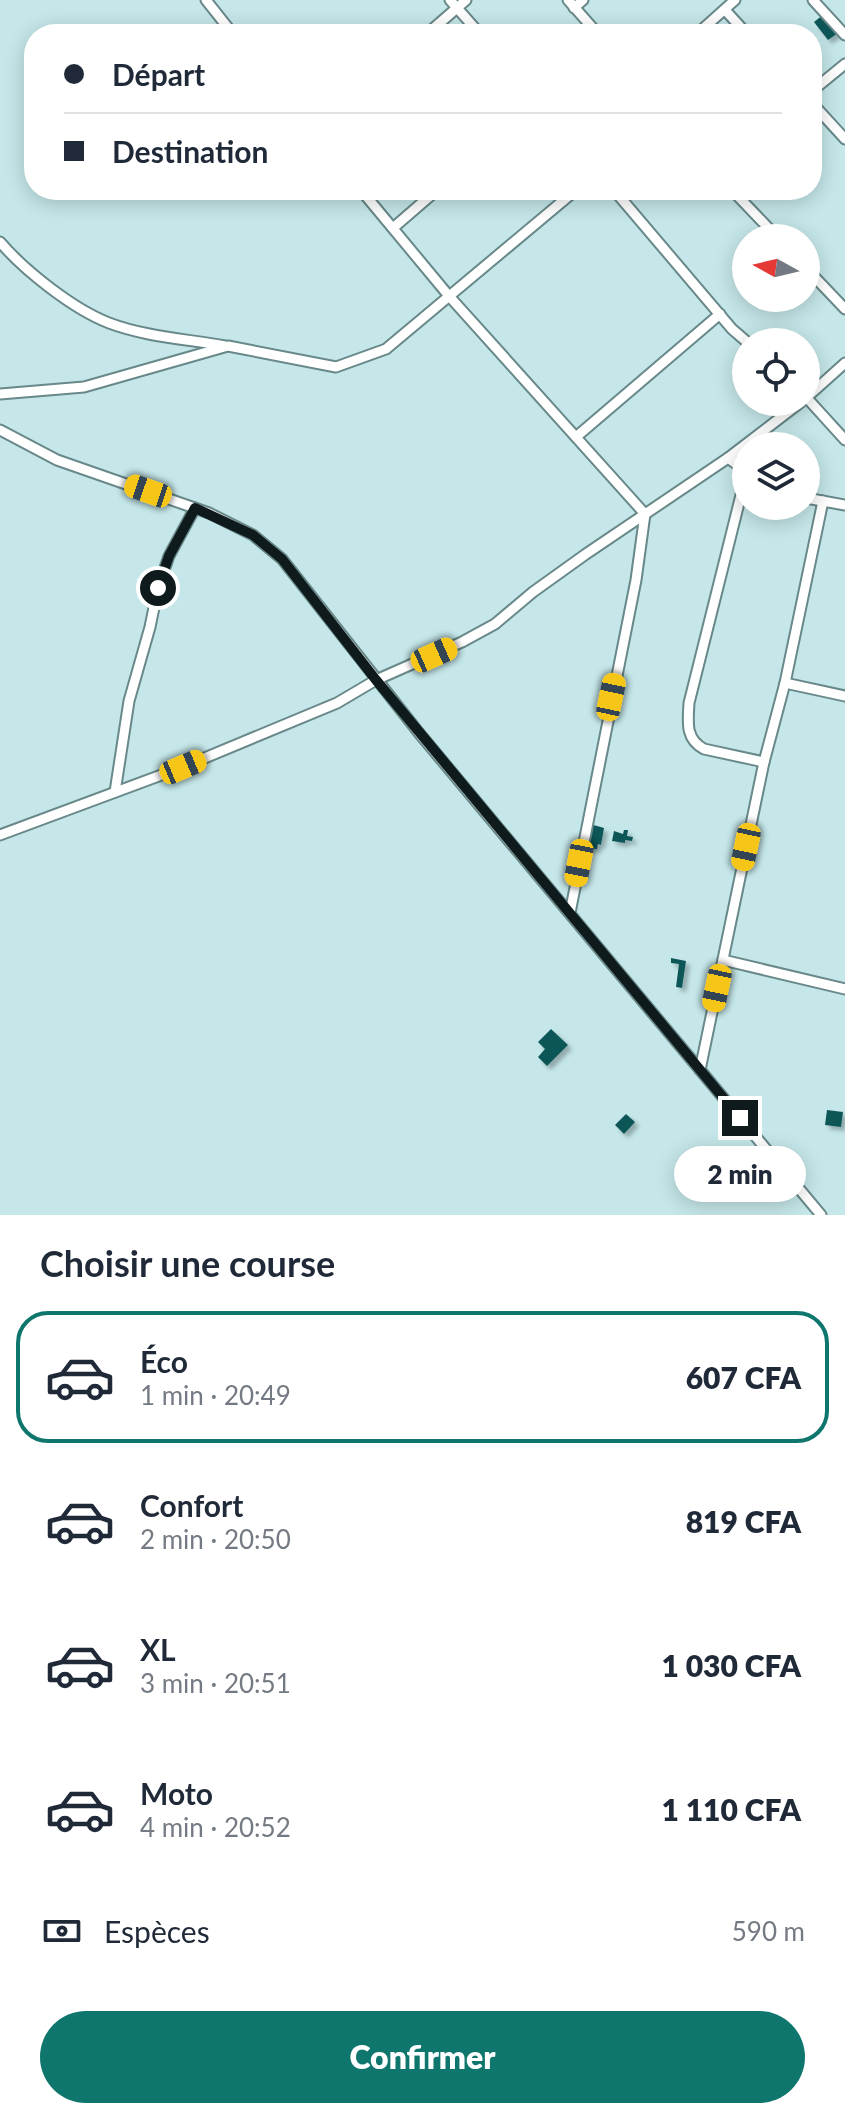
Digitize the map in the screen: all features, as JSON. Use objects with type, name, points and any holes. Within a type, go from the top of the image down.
[{"type":"street","points":[[206,0],[225,24]]},
{"type":"street","points":[[436,24],[454,4],[466,0]]},
{"type":"street","points":[[583,0],[571,4],[589,24]]},
{"type":"street","points":[[709,24],[735,0]]},
{"type":"street","points":[[813,0],[845,35]]},
{"type":"street","points":[[454,4],[471,24]]},
{"type":"street","points":[[725,10],[738,24]]},
{"type":"street","points":[[822,83],[845,64]]},
{"type":"street","points":[[822,114],[845,139]]},
{"type":"street","points":[[369,200],[449,296],[645,514],[636,580],[570,913]]},
{"type":"street","points":[[393,228],[425,200]]},
{"type":"street","points":[[0,242],[65,299],[107,322],[137,331],[336,367],[386,349],[564,200]]},
{"type":"street","points":[[623,200],[734,328]]},
{"type":"street","points":[[742,200],[765,224]]},
{"type":"street","points":[[820,283],[845,309]]},
{"type":"street","points":[[576,437],[720,314]]},
{"type":"street","points":[[0,394],[84,387],[228,346]]},
{"type":"street","points":[[820,385],[845,363]]},
{"type":"street","points":[[820,412],[845,440]]},
{"type":"street","points":[[0,835],[183,767],[337,703],[376,680],[462,642],[495,624],[533,592],[728,458],[783,416]]},
{"type":"street","points":[[0,430],[57,460],[195,508],[253,535],[282,559],[376,680],[821,1215]]},
{"type":"street","points":[[728,458],[732,461]]},
{"type":"street","points":[[820,500],[845,505]]},
{"type":"street","points":[[700,1070],[764,762],[785,683],[823,501]]},
{"type":"street","points":[[115,792],[129,701],[158,588],[169,556],[195,508]]},
{"type":"street","points":[[734,520],[689,703],[688,724],[695,745],[764,762]]},
{"type":"street","points":[[785,683],[845,696]]},
{"type":"street","points":[[723,960],[845,989]]},
{"type":"building","points":[[824,14],[838,33],[828,40],[822,32],[822,24],[814,22]]},
{"type":"building","points":[[590,824],[604,828],[601,845],[598,844],[597,849],[584,848]]},
{"type":"building","points":[[624,830],[628,830],[627,836],[633,837],[632,841],[612,841],[614,831],[623,834]]},
{"type":"building","points":[[671,958],[686,961],[682,988],[676,987],[679,964],[671,963]]},
{"type":"building","points":[[551,1029],[568,1045],[547,1066],[538,1057],[545,1049],[538,1042]]},
{"type":"building","points":[[827,1110],[843,1112],[841,1127],[825,1125]]},
{"type":"building","points":[[626,1114],[635,1122],[624,1134],[615,1125]]},
{"type":"route","points":[[158,588],[169,556],[195,508],[253,535],[282,559],[376,680],[740,1118]]}]
